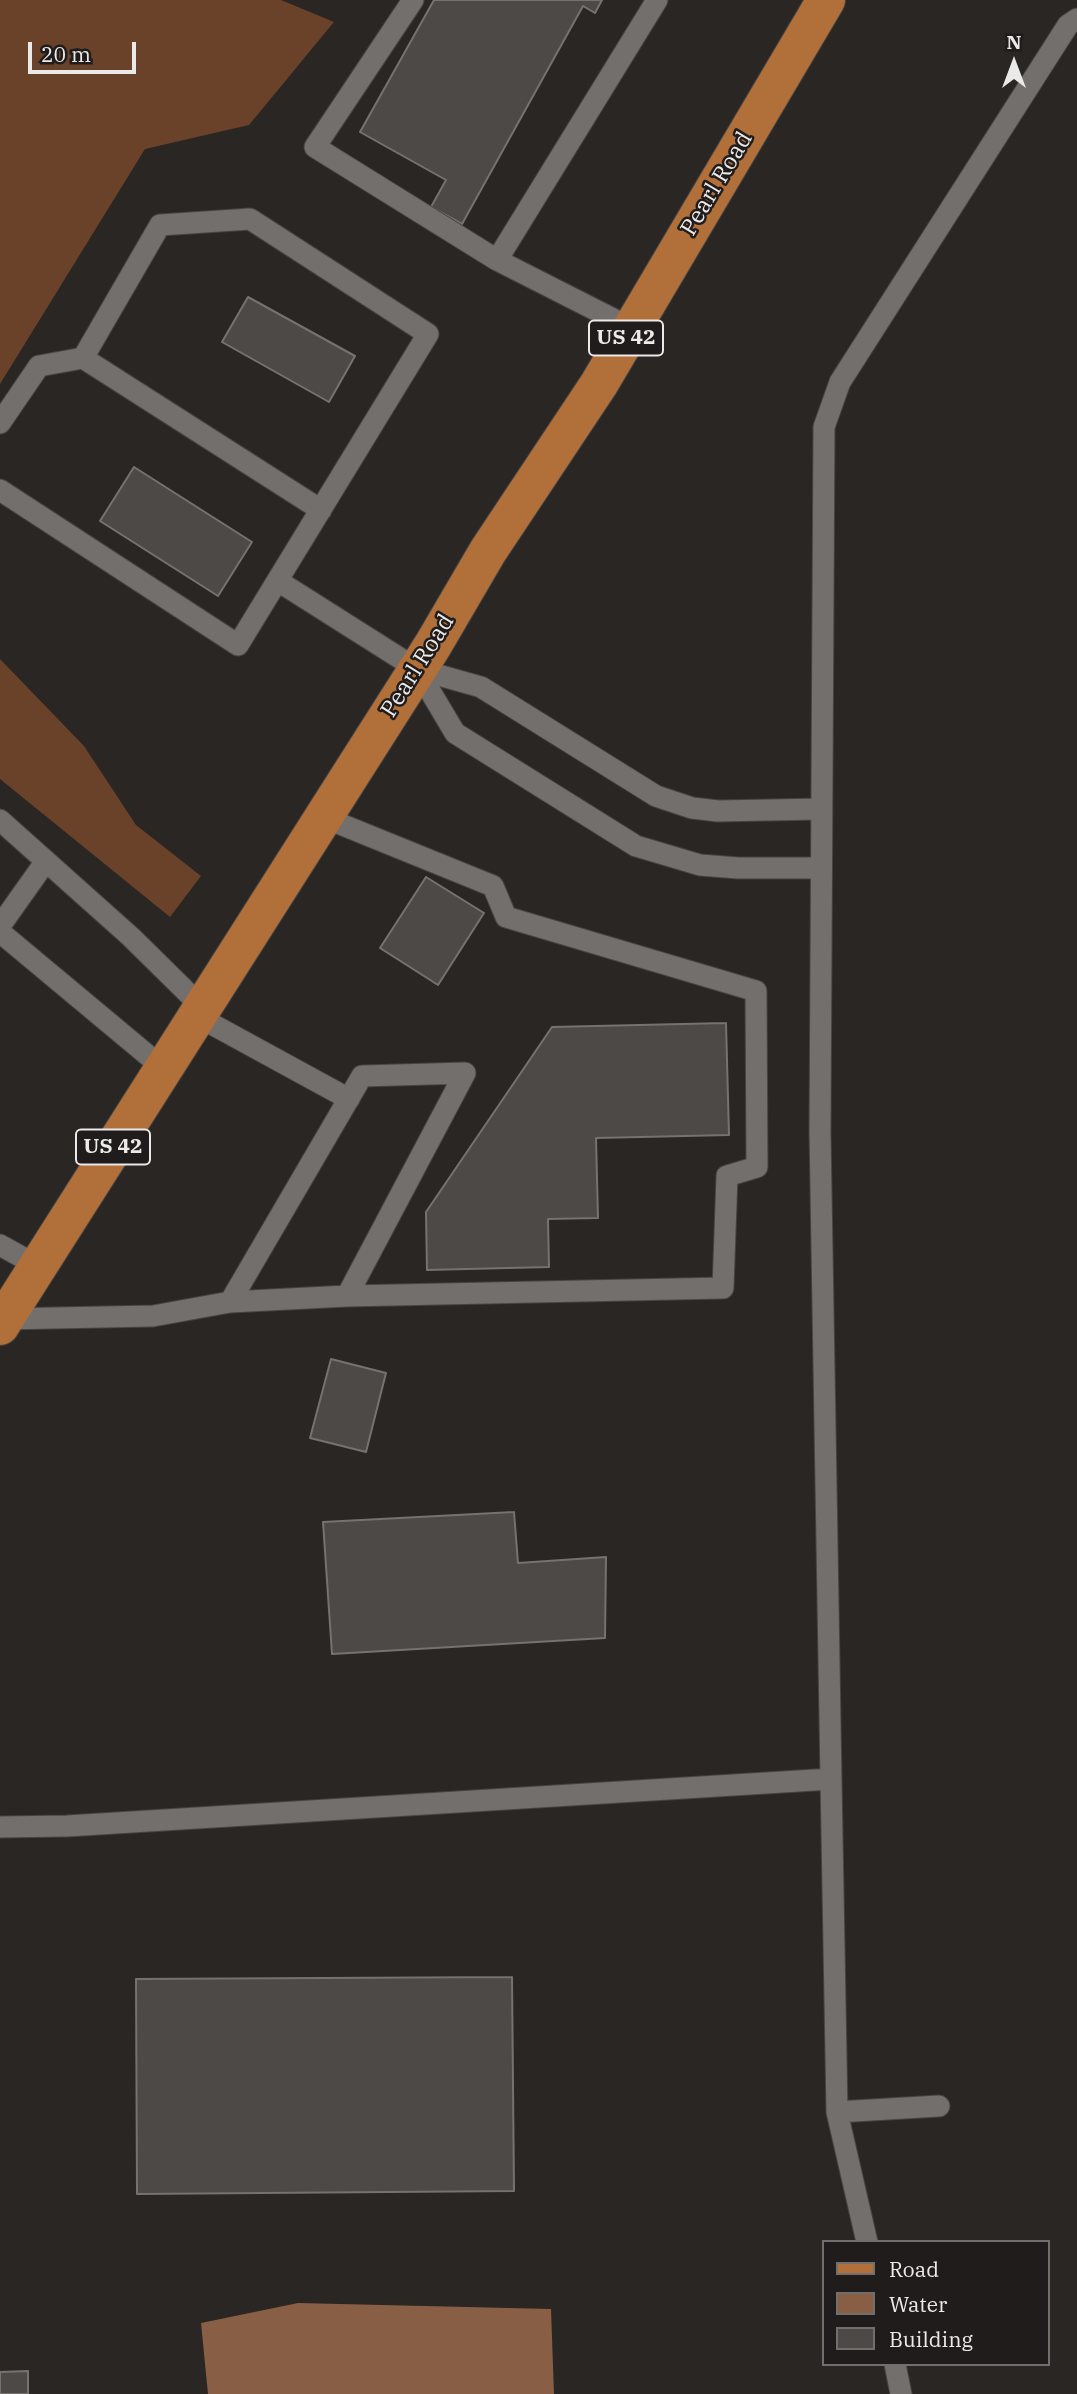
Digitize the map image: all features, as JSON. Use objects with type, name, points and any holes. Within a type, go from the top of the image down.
[{"type":"main road","name":"Pearl Road","points":[[2,1323],[417,669],[488,551],[599,384],[826,0]]},
{"type":"lane","points":[[413,0],[315,147],[497,260],[631,328]]},
{"type":"lane","points":[[497,260],[657,0]]},
{"type":"lane","points":[[867,2240],[837,2112],[820,1131],[824,427],[840,382],[1068,25],[1077,19]]},
{"type":"lane","points":[[0,490],[238,645],[428,334],[250,219],[160,225],[83,358]]},
{"type":"lane","points":[[0,423],[38,366],[83,358],[321,510]]},
{"type":"lane","points":[[278,581],[417,669],[481,687],[656,796],[692,808],[718,811],[821,809]]},
{"type":"lane","points":[[417,669],[455,733],[635,846],[700,865],[821,868]]},
{"type":"lane","points":[[2,1323],[153,1316],[230,1301],[723,1288],[727,1176],[757,1167],[756,991],[506,917],[493,886],[323,817]]},
{"type":"lane","points":[[0,820],[46,861],[200,1012],[349,1099]]},
{"type":"lane","points":[[0,926],[46,861]]},
{"type":"lane","points":[[0,932],[163,1068]]},
{"type":"lane","points":[[230,1301],[362,1076],[465,1073],[346,1296]]},
{"type":"lane","points":[[0,1245],[38,1266]]},
{"type":"lane","points":[[0,1827],[80,1825],[831,1779]]},
{"type":"lane","points":[[837,2112],[939,2106]]},
{"type":"lane","points":[[895,2366],[901,2394]]},
{"type":"shaded area","points":[[0,0],[281,0],[334,22],[249,125],[145,149],[0,384]]},
{"type":"shaded area","points":[[0,659],[84,746],[136,825],[201,876],[170,917],[0,779]]},
{"type":"water","points":[[298,2303],[551,2309],[554,2394],[208,2394],[201,2323]]},
{"type":"building","points":[[434,0],[602,0],[595,13],[583,6],[462,224],[431,207],[446,180],[360,132]]},
{"type":"building","points":[[248,297],[355,356],[329,402],[222,342]]},
{"type":"building","points":[[134,467],[252,542],[218,596],[100,521]]},
{"type":"building","points":[[426,877],[484,913],[438,985],[380,948]]},
{"type":"building","points":[[726,1023],[729,1135],[596,1138],[598,1218],[548,1219],[549,1267],[427,1270],[426,1212],[552,1027]]},
{"type":"building","points":[[331,1359],[386,1373],[366,1452],[310,1438]]},
{"type":"building","points":[[514,1512],[518,1563],[606,1557],[605,1638],[332,1654],[323,1522]]},
{"type":"building","points":[[512,1977],[514,2191],[137,2194],[136,1979]]},
{"type":"building","points":[[28,2371],[28,2394],[0,2394],[0,2372]]}]
